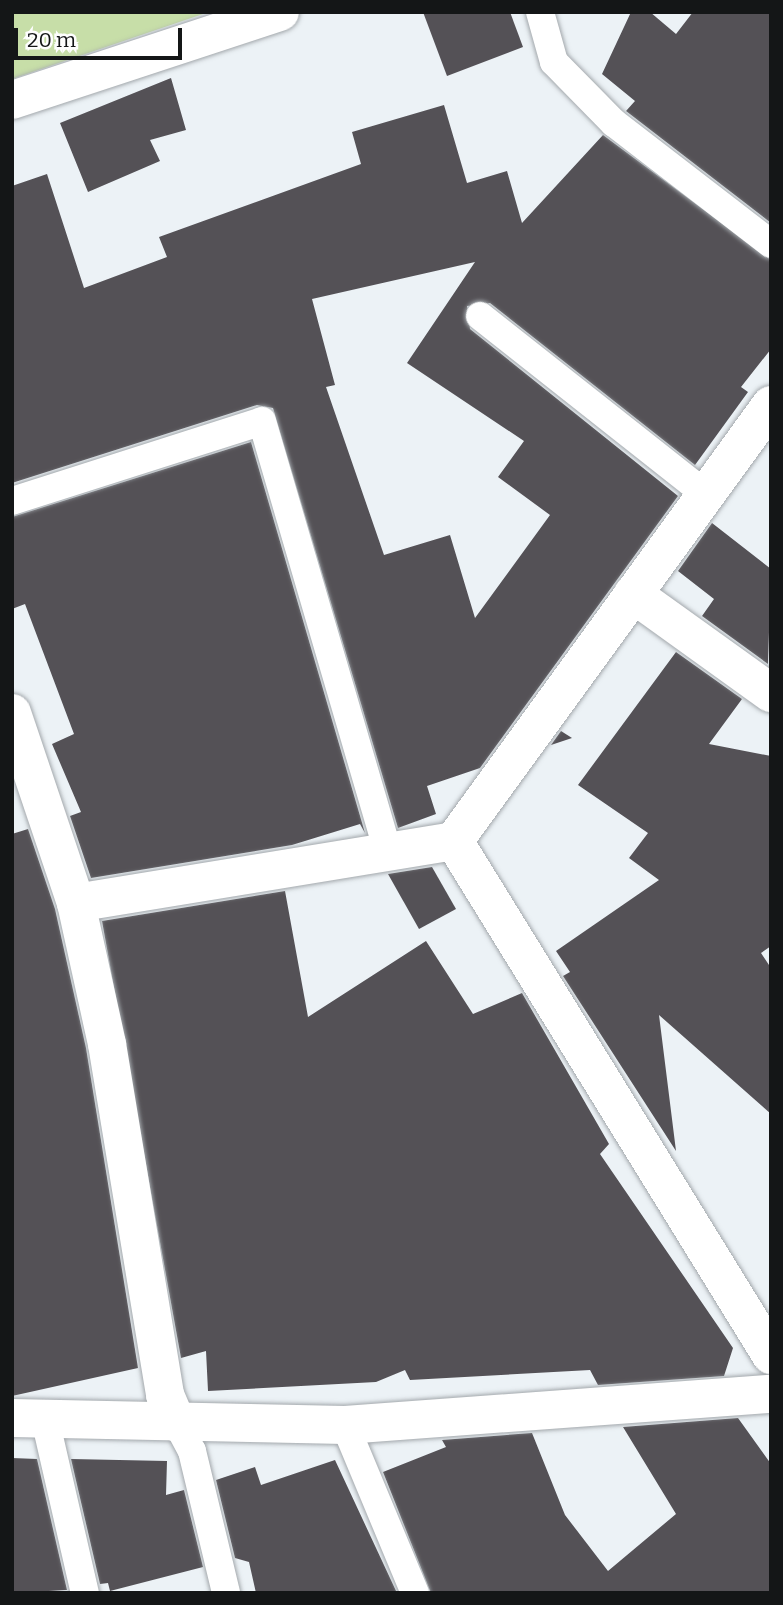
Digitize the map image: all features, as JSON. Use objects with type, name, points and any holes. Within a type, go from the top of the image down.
[{"type":"street","points":[[12,100],[280,12]]},
{"type":"street","points":[[76,903],[454,841],[771,405]]},
{"type":"street","points":[[633,594],[771,693]]},
{"type":"street","points":[[12,713],[76,903],[107,1044],[165,1395],[177,1423]]},
{"type":"street","points":[[454,841],[771,1355]]},
{"type":"street","points":[[29,1419],[345,1425],[771,1394]]},
{"type":"lane","points":[[540,12],[554,62],[614,122],[771,244]]},
{"type":"lane","points":[[480,316],[705,494]]},
{"type":"lane","points":[[12,501],[262,421],[388,852]]},
{"type":"lane","points":[[29,1419],[85,1593]]},
{"type":"lane","points":[[177,1423],[192,1451],[226,1593]]},
{"type":"lane","points":[[345,1425],[415,1593]]},
{"type":"green space","points":[[12,12],[206,12],[206,13],[12,79]]},
{"type":"building","points":[[423,12],[510,12],[523,47],[447,76]]},
{"type":"building","points":[[631,12],[650,12],[676,34],[693,12],[771,12],[771,223],[626,111],[635,101],[602,74]]},
{"type":"building","points":[[171,78],[186,130],[150,140],[160,161],[88,192],[60,123]]},
{"type":"building","points":[[444,105],[467,183],[507,171],[522,223],[603,135],[771,260],[771,349],[741,387],[748,392],[695,465],[490,303],[467,306],[470,329],[678,496],[480,768],[427,786],[436,814],[398,828],[273,408],[257,405],[12,483],[12,186],[47,174],[84,288],[167,257],[159,237],[361,164],[352,132]],"holes":[[[475,262],[407,363],[524,441],[498,477],[550,515],[475,618],[450,535],[384,555],[326,387],[335,385],[312,299]]]},
{"type":"building","points":[[251,442],[365,833],[360,824],[292,845],[91,878],[70,816],[81,812],[52,744],[74,734],[25,604],[12,609],[12,517]]},
{"type":"building","points":[[712,523],[771,569],[768,664],[702,616],[714,599],[678,571]]},
{"type":"building","points":[[676,652],[742,699],[709,744],[771,756],[771,946],[761,953],[771,968],[771,1114],[659,1015],[676,1151],[563,976],[570,972],[556,951],[659,880],[629,858],[648,833],[578,785]]},
{"type":"building","points":[[561,731],[572,738],[551,745]]},
{"type":"building","points":[[28,829],[55,909],[86,1048],[138,1368],[12,1396],[12,834]]},
{"type":"building","points":[[432,867],[456,909],[419,929],[388,874]]},
{"type":"building","points":[[285,891],[308,1017],[426,941],[473,1014],[522,993],[609,1144],[600,1154],[733,1348],[724,1376],[598,1385],[590,1370],[410,1380],[405,1370],[376,1382],[208,1391],[206,1351],[181,1358],[102,921]]},
{"type":"building","points":[[738,1418],[771,1464],[771,1593],[431,1593],[383,1472],[446,1447],[442,1440],[532,1433],[565,1515],[608,1571],[676,1514],[623,1427]]},
{"type":"building","points":[[12,1458],[37,1459],[67,1590],[12,1593]]},
{"type":"building","points":[[71,1459],[167,1461],[166,1495],[184,1490],[203,1567],[110,1591],[108,1583],[100,1584]]},
{"type":"building","points":[[335,1460],[397,1593],[256,1593],[249,1562],[235,1558],[216,1480],[255,1467],[261,1485]]}]
